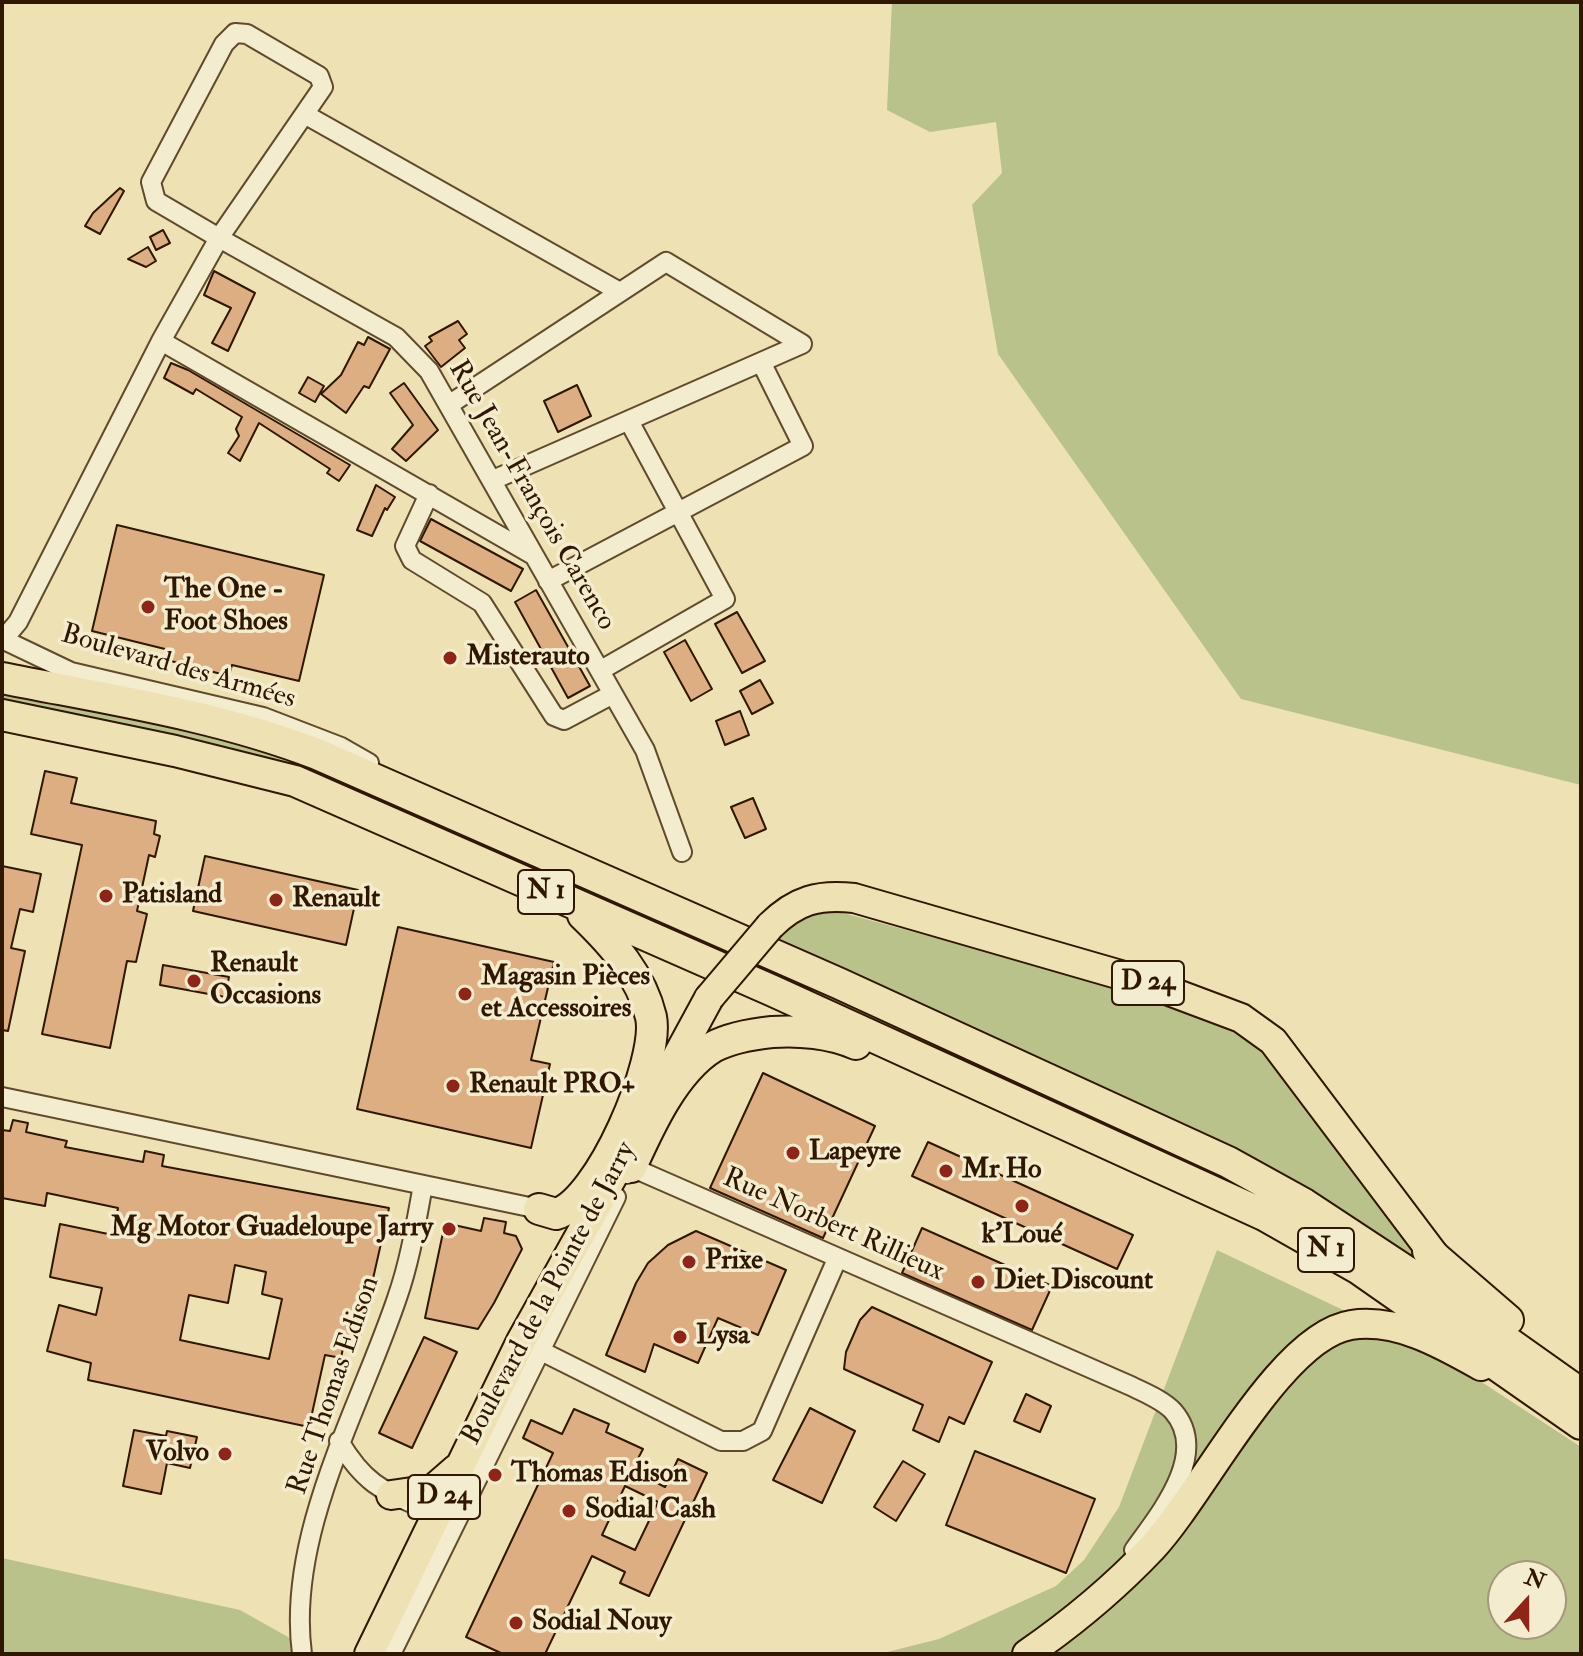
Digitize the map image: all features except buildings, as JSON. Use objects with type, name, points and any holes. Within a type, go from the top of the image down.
[{"type":"highway","name":"N 1","points":[[2,678],[266,734],[466,818],[1228,1162],[1356,1238],[1572,1397]]},
{"type":"highway","name":"N 1","points":[[2,715],[175,751],[295,781],[1264,1215],[1572,1397]]},
{"type":"highway","points":[[539,1209],[556,1214],[567,1211],[580,1200],[606,1159],[634,1101],[651,1047],[652,1020],[629,968],[616,947],[570,903]]},
{"type":"highway","points":[[631,1167],[672,1091],[695,1062],[714,1046],[751,1035],[787,1031],[841,1037],[964,1090],[1071,1126]]},
{"type":"highway","points":[[1428,1251],[1572,1397]]},
{"type":"main road","name":"Boulevard de la Pointe de Jarry","points":[[369,1654],[457,1468],[531,1346],[709,998],[770,926],[811,898],[825,894],[854,898],[1208,1004],[1241,1018],[1273,1041],[1362,1151],[1428,1251]]},
{"type":"main road","points":[[1027,1654],[1105,1592],[1152,1547],[1191,1500],[1261,1400],[1302,1350],[1348,1326],[1382,1323],[1418,1334],[1572,1397]]},
{"type":"main road","points":[[391,1495],[433,1489],[457,1468]]},
{"type":"street","name":"Rue Jean-François Carenco","points":[[306,115],[323,87],[319,76],[247,34],[228,36],[150,189],[164,207],[396,337],[429,371],[645,750],[682,852]]},
{"type":"street","points":[[2,640],[25,609],[161,341],[219,238],[306,115],[620,292]]},
{"type":"street","points":[[450,404],[666,262],[802,344],[493,480]]},
{"type":"street","points":[[161,341],[534,556]]},
{"type":"street","points":[[548,581],[803,446],[761,362]]},
{"type":"street","points":[[601,670],[725,599],[629,421]]},
{"type":"street","points":[[429,494],[405,546],[412,560],[482,603],[554,716],[564,720],[613,694]]},
{"type":"street","name":"Boulevard des Armées","points":[[2,640],[71,672],[263,717],[341,747],[466,818]]},
{"type":"street","points":[[2,1097],[539,1209]]},
{"type":"street","name":"Boulevard de la Pointe de Jarry","points":[[391,1654],[437,1562],[531,1346],[631,1167]]},
{"type":"street","name":"Rue Norbert Rillieux","points":[[631,1167],[1152,1397],[1172,1410],[1184,1436],[1184,1463],[1179,1478],[1159,1515],[1105,1592]]},
{"type":"street","name":"Rue Thomas Edison","points":[[302,1654],[302,1587],[339,1441],[397,1299],[412,1245],[423,1185]]},
{"type":"street","points":[[531,1346],[721,1441],[743,1441],[762,1431],[837,1259]]},
{"type":"street","points":[[339,1441],[356,1469],[369,1482],[437,1514],[437,1562]]},
{"type":"green space","points":[[892,2],[1581,2],[1581,785],[1241,699],[998,354],[972,205],[1002,173],[996,122],[930,132],[887,110]]},
{"type":"green space","points":[[2,690],[178,726],[321,767],[1215,1168],[1331,1237],[487,855],[2,705]]},
{"type":"green space","points":[[836,911],[1098,982],[1218,1020],[1276,1059],[1428,1272],[769,945],[800,922]]},
{"type":"green space","points":[[1217,1250],[1448,1360],[1581,1447],[1581,1654],[879,1654],[939,1639],[1056,1586],[1084,1560],[1119,1507]]},
{"type":"green space","points":[[2,1558],[240,1610],[288,1637],[306,1654],[2,1654]]},
{"type":"place","name":"The One - Foot Shoes","points":[[148,607]]},
{"type":"place","name":"Misterauto","points":[[450,658]]},
{"type":"place","name":"Patisland","points":[[106,896]]},
{"type":"place","name":"Renault","points":[[276,900]]},
{"type":"place","name":"Renault Occasions","points":[[194,981]]},
{"type":"place","name":"Magasin Pièces et Accessoires","points":[[465,994]]},
{"type":"place","name":"Renault PRO+","points":[[453,1086]]},
{"type":"place","name":"Lapeyre","points":[[793,1153]]},
{"type":"place","name":"Mr Ho","points":[[946,1171]]},
{"type":"place","name":"k'Loué","points":[[1022,1206]]},
{"type":"place","name":"Mg Motor Guadeloupe Jarry","points":[[449,1229]]},
{"type":"place","name":"Prixe","points":[[689,1262]]},
{"type":"place","name":"Diet Discount","points":[[978,1282]]},
{"type":"place","name":"Lysa","points":[[680,1337]]},
{"type":"place","name":"Volvo","points":[[225,1454]]},
{"type":"place","name":"Thomas Edison","points":[[495,1475]]},
{"type":"place","name":"Sodial Cash","points":[[569,1511]]},
{"type":"place","name":"Sodial Nouy","points":[[516,1623]]}]
